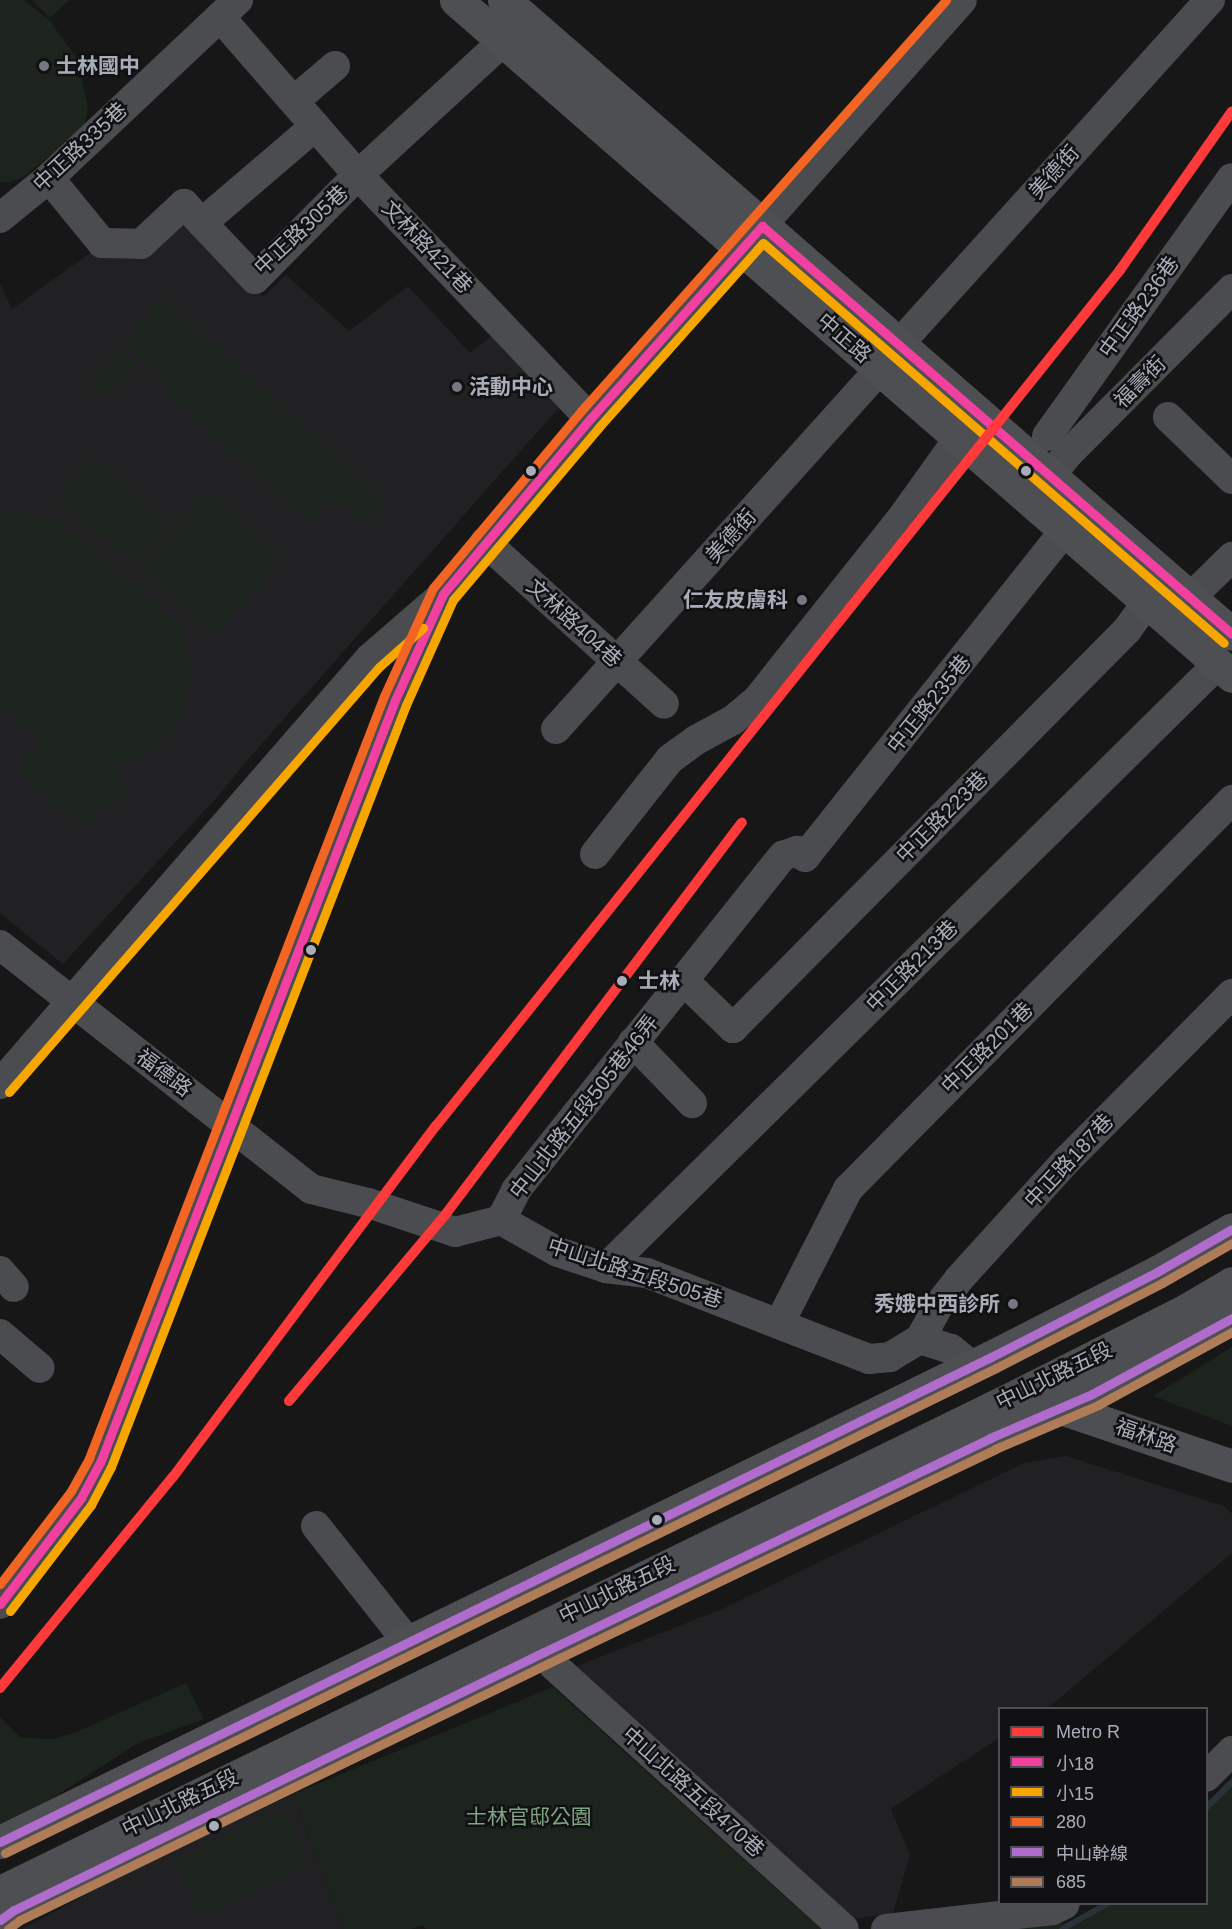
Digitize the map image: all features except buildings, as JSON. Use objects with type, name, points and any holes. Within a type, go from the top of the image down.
[{"type":"main road","name":"中正路","points":[[456,0],[503,41],[752,237]]},
{"type":"main road","name":"中正路","points":[[504,0],[752,237],[889,356],[1050,476],[1232,634]]},
{"type":"main road","name":"中正路","points":[[889,356],[959,438],[1225,670]]},
{"type":"main road","name":"中山北路五段","points":[[995,1381],[1157,1272],[1232,1229]]},
{"type":"main road","name":"中山北路五段","points":[[0,1892],[805,1487],[995,1381],[1170,1295],[1232,1261]]},
{"type":"main road","name":"中山北路五段","points":[[995,1381],[1188,1309],[1232,1283]]},
{"type":"main road","name":"中山北路五段","points":[[0,1842],[406,1644],[569,1576],[805,1487],[1059,1407],[1092,1394],[1232,1318]]},
{"type":"main road","points":[[995,1381],[1059,1407]]},
{"type":"main road","name":"福林路","points":[[1059,1407],[1232,1466]]},
{"type":"main road","name":"中山北路五段","points":[[0,1920],[14,1910],[544,1652],[805,1487]]},
{"type":"main road","name":"中山北路五段","points":[[0,1867],[569,1576]]},
{"type":"street","points":[[0,1084],[370,658],[443,594],[590,419],[962,0]]},
{"type":"street","name":"美德街","points":[[555,729],[1210,0]]},
{"type":"street","name":"文林路421巷","points":[[229,9],[294,101],[358,175],[590,419]]},
{"type":"street","name":"中正路335巷","points":[[0,218],[49,178],[229,9]]},
{"type":"street","name":"中正路305巷","points":[[49,178],[102,243],[141,244],[184,204],[255,279],[358,175],[503,41]]},
{"type":"street","points":[[294,101],[335,66]]},
{"type":"street","points":[[202,223],[315,126]]},
{"type":"street","name":"中正路236巷","points":[[1047,436],[1232,178]]},
{"type":"street","name":"福壽街","points":[[1050,476],[1067,455],[1232,289]]},
{"type":"street","points":[[1168,417],[1232,479]]},
{"type":"street","points":[[595,854],[670,759],[681,750],[733,720],[757,700],[904,515],[959,438]]},
{"type":"street","name":"中正路235巷","points":[[783,856],[798,851],[805,857],[1065,530]]},
{"type":"street","name":"文林路404巷","points":[[485,542],[664,704]]},
{"type":"street","points":[[1190,598],[1232,557]]},
{"type":"street","points":[[0,1604],[81,1498],[100,1463],[395,700],[443,594]]},
{"type":"street","name":"中正路223巷","points":[[684,981],[733,1028],[1119,639],[1147,602]]},
{"type":"street","name":"中正路213巷","points":[[606,1268],[1225,670]]},
{"type":"street","name":"中正路201巷","points":[[779,1324],[848,1189],[1232,800]]},
{"type":"street","name":"中山北路五段505巷46弄","points":[[501,1220],[516,1190],[783,856]]},
{"type":"street","name":"福德路","points":[[0,945],[311,1189],[455,1232],[501,1220]]},
{"type":"street","name":"中正路187巷","points":[[920,1339],[938,1306],[959,1279],[1060,1168],[1232,994]]},
{"type":"street","points":[[633,1042],[692,1103]]},
{"type":"street","name":"中山北路五段505巷","points":[[501,1220],[558,1252],[606,1268],[647,1273],[869,1359],[890,1357],[920,1339]]},
{"type":"street","points":[[0,1334],[40,1368]]},
{"type":"street","points":[[920,1339],[951,1349],[995,1381]]},
{"type":"street","points":[[316,1526],[399,1631],[406,1644]]},
{"type":"street","name":"中山北路五段470巷","points":[[544,1652],[554,1666],[844,1929]]},
{"type":"street","points":[[1208,1775],[1232,1751]]},
{"type":"street","points":[[886,1929],[1053,1910],[1063,1905]]},
{"type":"shaded area","points":[[181,214],[263,297],[286,275],[349,331],[408,286],[470,353],[495,333],[562,404],[220,794],[63,964],[0,913],[0,284],[12,309],[97,248]]},
{"type":"shaded area","points":[[1066,1456],[1224,1506],[1232,1514],[1232,1553],[1054,1703],[1047,1707],[998,1707],[998,1739],[891,1809],[910,1855],[893,1913],[846,1920],[575,1667],[722,1609],[1024,1463]]},
{"type":"shaded area","points":[[293,1794],[343,1929],[22,1929],[147,1862]]},
{"type":"green space","name":"士林國中","points":[[0,0],[24,0],[50,21],[78,60],[88,109],[83,130],[23,177],[8,183],[0,182]]},
{"type":"green space","points":[[32,0],[69,0],[50,18]]},
{"type":"green space","points":[[161,297],[209,340],[169,385],[121,343]]},
{"type":"green space","points":[[212,342],[354,471],[308,522],[166,392]]},
{"type":"green space","points":[[118,349],[137,365],[106,399],[87,383]]},
{"type":"green space","points":[[93,457],[170,525],[133,564],[56,499]]},
{"type":"green space","points":[[356,473],[388,503],[366,526],[334,497]]},
{"type":"green space","points":[[207,490],[283,558],[213,635],[138,567]]},
{"type":"green space","points":[[7,511],[42,516],[73,533],[171,618],[184,637],[192,661],[192,678],[181,718],[159,747],[124,764],[107,763],[132,789],[115,807],[0,705],[0,513]]},
{"type":"green space","points":[[40,742],[107,802],[83,827],[16,770]]},
{"type":"green space","points":[[1232,1347],[1232,1426],[1153,1396]]},
{"type":"green space","points":[[186,1683],[204,1719],[138,1743],[0,1832],[0,1717],[21,1738],[54,1739],[79,1731]]},
{"type":"green space","name":"士林官邸公園","points":[[553,1687],[821,1929],[426,1929],[423,1925],[411,1929],[343,1929],[293,1794]]},
{"type":"green space","points":[[1232,1777],[1232,1929],[1010,1929],[1085,1921],[1102,1905],[1208,1905],[1208,1801]]},
{"type":"green space","points":[[280,1809],[308,1863],[201,1915],[175,1862]]},
{"type":"waterway","points":[[1208,1806],[1232,1782]]},
{"type":"waterway","points":[[1062,1929],[1105,1905]]},
{"type":"metro line","name":"R","points":[[0,1688],[173,1477],[436,1126],[1120,270],[1232,111]]},
{"type":"metro line","name":"R","points":[[289,1401],[445,1215],[742,823]]},
{"type":"transit line","name":"280","points":[[0,1584],[71,1491],[89,1458],[384,696],[433,588],[581,411],[946,0]]},
{"type":"transit line","name":"小18","points":[[0,1604],[81,1498],[100,1463],[395,700],[443,594],[590,419],[762,226],[1232,634]]},
{"type":"transit line","name":"小15","points":[[10,1611],[91,1505],[111,1467],[406,705],[453,600],[599,427],[763,243],[1224,643]]},
{"type":"transit line","name":"小15","points":[[9,1092],[379,667],[423,628]]},
{"type":"transit line","name":"中山幹線","points":[[0,1842],[991,1357],[1157,1272],[1232,1229]]},
{"type":"transit line","name":"685","points":[[5,1853],[996,1368],[1162,1283],[1232,1243]]},
{"type":"transit line","name":"中山幹線","points":[[0,1920],[14,1910],[544,1652],[990,1438],[1092,1394],[1232,1318]]},
{"type":"transit line","name":"685","points":[[8,1929],[20,1920],[549,1663],[995,1449],[1098,1405],[1232,1332]]},
{"type":"place","name":"士林國中","points":[[44,66]]},
{"type":"place","name":"活動中心","points":[[457,387]]},
{"type":"place","name":"仁友皮膚科","points":[[802,600]]},
{"type":"place","name":"士林","points":[[622,981]]},
{"type":"place","name":"秀娥中西診所","points":[[1013,1304]]}]
